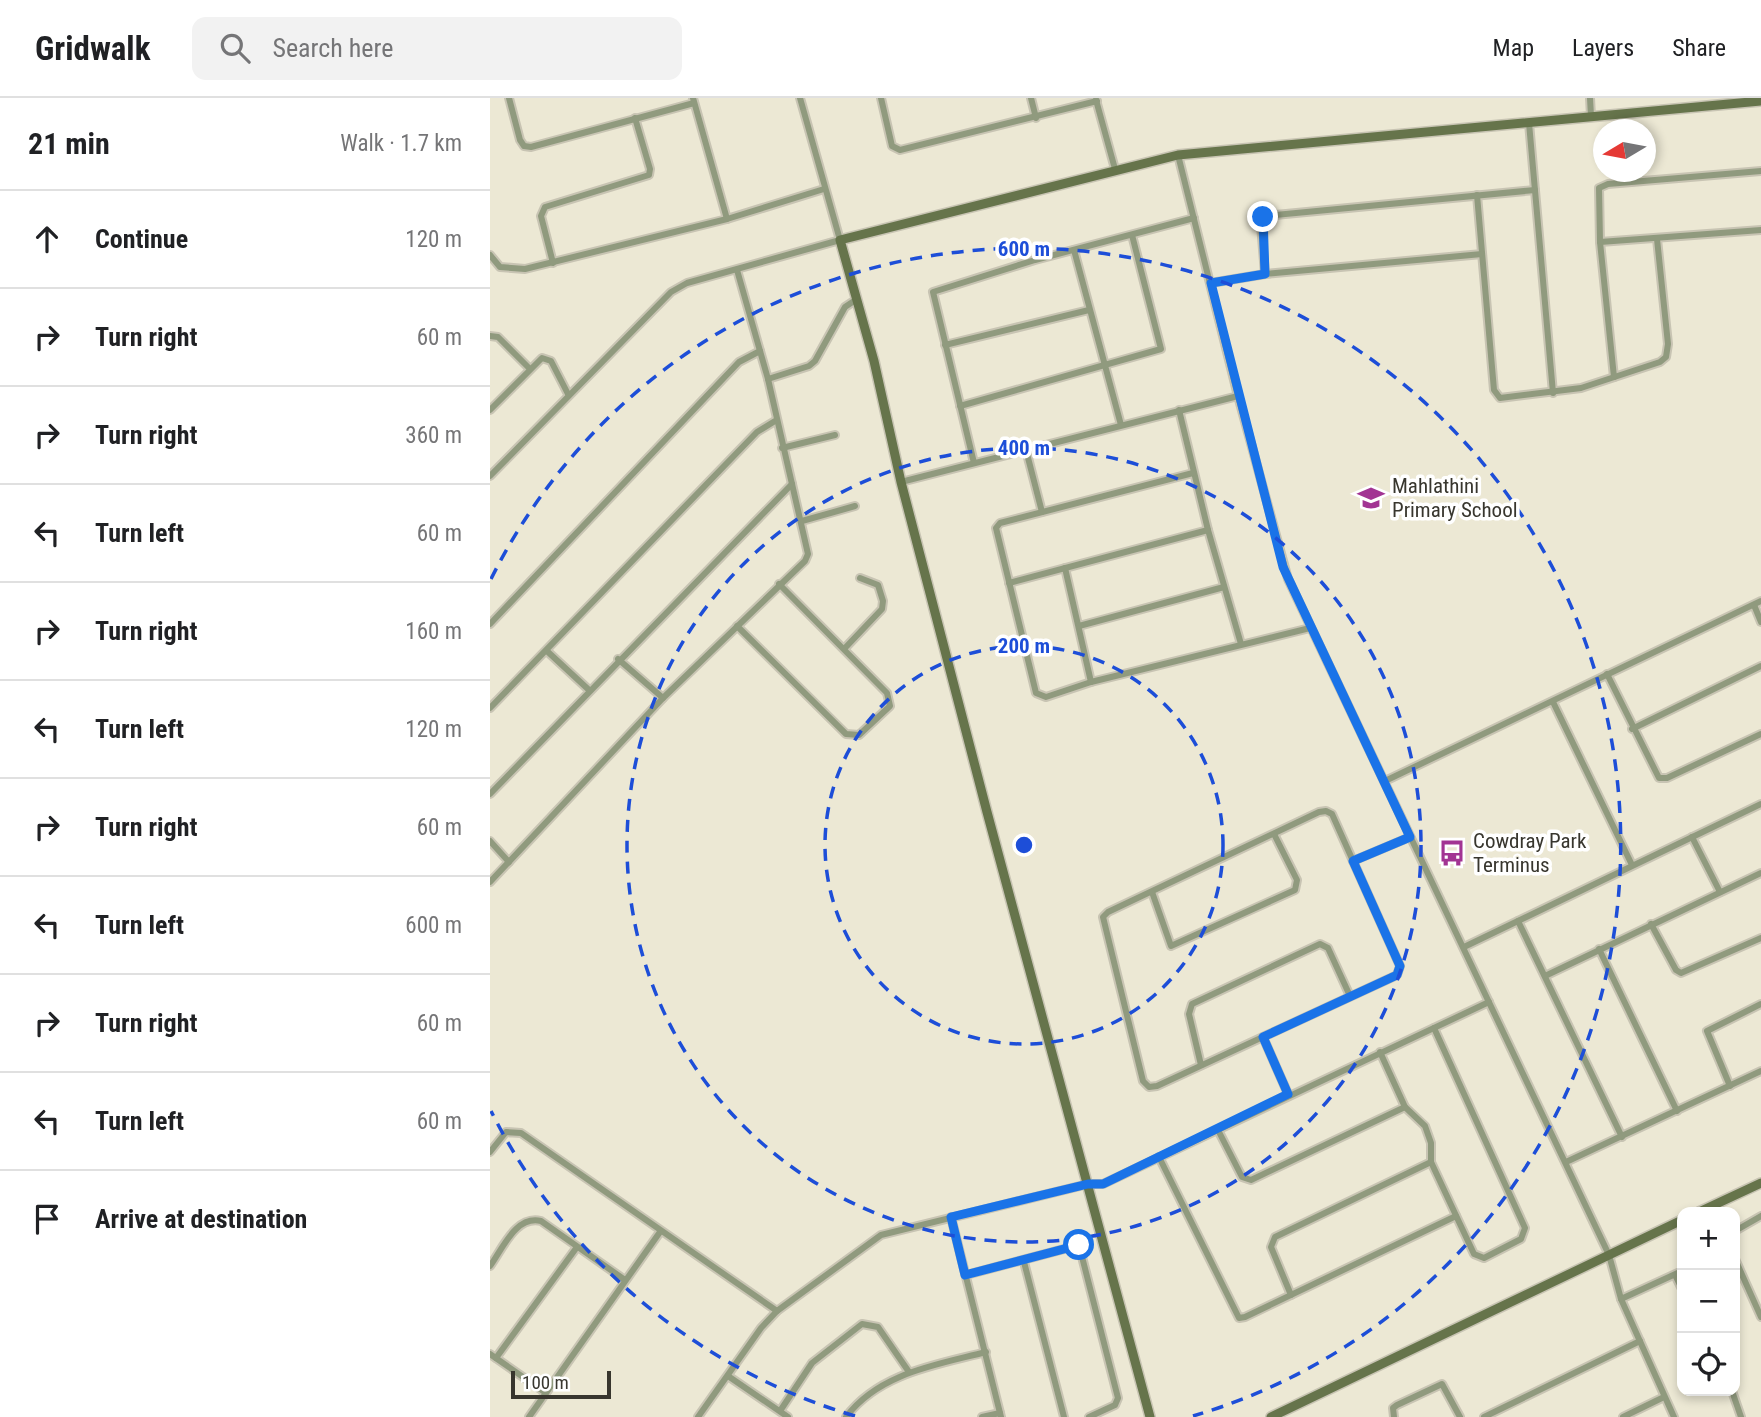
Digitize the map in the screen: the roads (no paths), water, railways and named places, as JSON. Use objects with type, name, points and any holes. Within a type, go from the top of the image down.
[{"type":"street","points":[[509,98],[520,141],[524,146],[531,147],[693,101],[727,219]]},
{"type":"street","points":[[800,98],[857,299],[901,482],[1150,1417]]},
{"type":"street","points":[[881,98],[892,146],[900,150],[1036,118],[1096,99],[1115,169]]},
{"type":"street","points":[[1031,98],[1036,118]]},
{"type":"street","points":[[1590,98],[1591,116]]},
{"type":"street","points":[[490,476],[671,292],[687,284],[840,240],[1178,155],[1761,101]]},
{"type":"street","points":[[553,262],[541,216],[545,207],[649,175],[650,169],[635,118]]},
{"type":"street","points":[[1529,123],[1553,393]]},
{"type":"street","points":[[1178,155],[1283,567],[1609,1255],[1621,1298],[1674,1417]]},
{"type":"street","points":[[1614,377],[1600,243],[1598,192],[1602,186],[1761,171]]},
{"type":"street","points":[[490,255],[500,267],[524,270],[727,219],[824,189]]},
{"type":"street","points":[[1265,274],[1261,225],[1265,216],[1535,190]]},
{"type":"street","points":[[1477,195],[1494,390],[1503,399],[1553,393],[1660,362],[1667,352],[1657,239]]},
{"type":"street","points":[[974,463],[932,297],[936,289],[1194,218]]},
{"type":"street","points":[[1600,243],[1761,230]]},
{"type":"street","points":[[960,406],[1157,352],[1162,345],[1132,235]]},
{"type":"street","points":[[1074,250],[1121,425]]},
{"type":"street","points":[[1211,283],[1265,274],[1482,254]]},
{"type":"street","points":[[490,882],[663,698],[805,561],[808,554],[802,521],[775,422],[768,379],[737,270]]},
{"type":"street","points":[[768,379],[809,366],[815,361],[845,307],[857,299]]},
{"type":"street","points":[[946,345],[1089,310]]},
{"type":"street","points":[[490,336],[498,337],[529,368]]},
{"type":"street","points":[[490,624],[739,362],[760,351]]},
{"type":"street","points":[[490,410],[529,368],[542,358],[551,361],[568,394]]},
{"type":"street","points":[[901,482],[1238,396]]},
{"type":"street","points":[[1179,410],[1208,530],[1241,644]]},
{"type":"street","points":[[490,708],[548,652],[757,432],[775,422]]},
{"type":"street","points":[[782,448],[835,435]]},
{"type":"street","points":[[1026,450],[1042,512]]},
{"type":"street","points":[[1193,472],[1000,523],[996,528],[1036,693],[1046,697],[1091,682],[1310,628]]},
{"type":"street","points":[[490,794],[618,659],[792,484]]},
{"type":"street","points":[[802,521],[855,506]]},
{"type":"street","points":[[1009,583],[1208,530]]},
{"type":"street","points":[[1065,568],[1091,682]]},
{"type":"street","points":[[845,648],[882,609],[883,601],[877,585],[860,578]]},
{"type":"street","points":[[737,626],[846,734],[852,737],[859,735],[890,706],[891,700],[845,648],[779,584]]},
{"type":"street","points":[[1079,626],[1224,587]]},
{"type":"street","points":[[1385,781],[1761,601]]},
{"type":"street","points":[[1754,605],[1761,622]]},
{"type":"street","points":[[548,652],[589,690]]},
{"type":"street","points":[[618,659],[663,698]]},
{"type":"street","points":[[1632,729],[1761,666]]},
{"type":"street","points":[[1607,674],[1656,775],[1664,779],[1761,734]]},
{"type":"street","points":[[1553,702],[1632,865]]},
{"type":"street","points":[[1464,947],[1761,804]]},
{"type":"street","points":[[1319,812],[1332,814],[1353,861],[1400,966],[1397,975],[1154,1087],[1143,1080],[1103,917],[1108,912],[1319,812]]},
{"type":"street","points":[[1152,892],[1171,946],[1295,890],[1297,880],[1274,834]]},
{"type":"street","points":[[1692,836],[1720,891]]},
{"type":"street","points":[[1353,861],[1410,837]]},
{"type":"street","points":[[490,841],[509,862]]},
{"type":"street","points":[[1545,975],[1761,873]]},
{"type":"street","points":[[1518,921],[1622,1137]]},
{"type":"street","points":[[1651,924],[1676,970],[1682,973],[1761,938]]},
{"type":"street","points":[[1201,1065],[1190,1007],[1285,961],[1324,945],[1350,996]]},
{"type":"street","points":[[1599,949],[1677,1111]]},
{"type":"street","points":[[698,1417],[776,1311],[881,1235],[1088,1184],[1103,1184],[1288,1094],[1489,1002]]},
{"type":"street","points":[[1730,1086],[1707,1031],[1761,1003]]},
{"type":"street","points":[[1380,1052],[1405,1107],[1424,1126],[1431,1143],[1431,1162],[1474,1254],[1480,1258],[1521,1239],[1525,1231],[1434,1028]]},
{"type":"street","points":[[1263,1037],[1288,1094]]},
{"type":"street","points":[[1566,1162],[1761,1071]]},
{"type":"street","points":[[1218,1130],[1242,1177],[1251,1180],[1405,1107]]},
{"type":"street","points":[[490,1152],[506,1132],[521,1133],[776,1311]]},
{"type":"street","points":[[1159,1157],[1235,1315],[1245,1317],[1456,1216]]},
{"type":"street","points":[[1291,1295],[1271,1247],[1275,1237],[1431,1162]]},
{"type":"street","points":[[1710,1207],[1761,1183]]},
{"type":"street","points":[[1740,1228],[1761,1216]]},
{"type":"street","points":[[951,1217],[1000,1415],[982,1417]]},
{"type":"street","points":[[490,1266],[526,1220],[541,1221],[625,1280]]},
{"type":"street","points":[[1271,1417],[1677,1222]]},
{"type":"street","points":[[529,1417],[660,1232]]},
{"type":"street","points":[[965,1275],[1024,1262],[1079,1245],[1118,1398],[1115,1405],[1089,1417]]},
{"type":"street","points":[[545,1393],[493,1356],[577,1247]]},
{"type":"street","points":[[1024,1262],[1064,1417]]},
{"type":"street","points":[[1740,1270],[1761,1317]]},
{"type":"street","points":[[1621,1298],[1675,1275],[1677,1279]]},
{"type":"street","points":[[780,1411],[812,1363],[862,1324],[878,1327],[909,1371]]},
{"type":"street","points":[[1484,1417],[1640,1341]]},
{"type":"street","points":[[846,1417],[872,1391],[909,1371],[986,1352]]},
{"type":"street","points":[[728,1376],[788,1417]]},
{"type":"street","points":[[1394,1417],[1393,1408],[1397,1405],[1442,1384],[1460,1417]]},
{"type":"street","points":[[1623,1417],[1664,1396]]},
{"type":"street","points":[[1734,1396],[1741,1417]]},
{"type":"place","name":"Mahlathini Primary School","points":[[1371,498]]},
{"type":"place","name":"Cowdray Park Terminus","points":[[1452,853]]}]
